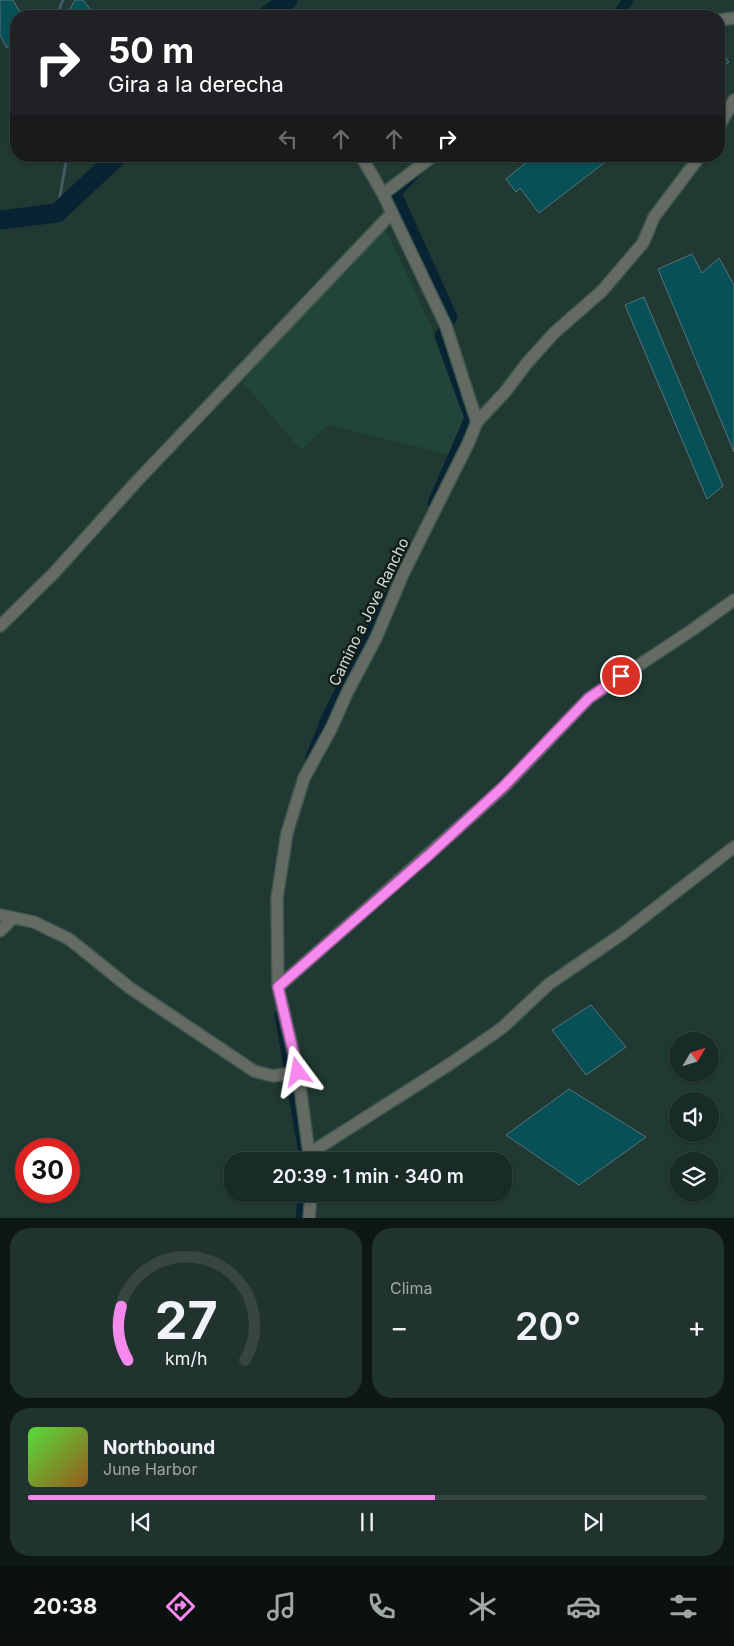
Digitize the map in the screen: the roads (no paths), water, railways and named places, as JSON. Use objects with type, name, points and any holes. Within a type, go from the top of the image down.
[{"type":"street","points":[[725,116],[734,100]]},
{"type":"street","points":[[364,162],[383,194],[446,326],[478,422]]},
{"type":"street","points":[[383,194],[425,162]]},
{"type":"street","name":"Camino a Jove Rancho","points":[[309,1152],[298,1072],[278,987],[277,898],[288,833],[304,778],[331,729],[347,693],[376,638],[403,574],[478,422],[554,332],[602,291],[643,243],[654,217],[695,162]]},
{"type":"street","points":[[0,626],[53,574],[144,474],[391,214]]},
{"type":"street","points":[[278,987],[429,855],[504,786],[589,698],[734,600]]},
{"type":"street","points":[[318,1152],[502,1028],[549,984],[622,934],[734,847]]},
{"type":"street","points":[[0,914],[34,922],[69,940],[130,988],[254,1071],[273,1076],[298,1072]]},
{"type":"street","points":[[0,931],[13,918]]},
{"type":"street","points":[[308,1218],[310,1202]]},
{"type":"waterway","points":[[59,10],[63,0]]},
{"type":"waterway","points":[[274,10],[288,0]]},
{"type":"waterway","points":[[621,10],[628,0]]},
{"type":"waterway","points":[[57,213],[66,162]]},
{"type":"waterway","points":[[0,220],[57,213],[112,162]]},
{"type":"waterway","points":[[414,174],[396,193],[452,317],[440,336],[470,418],[433,503]]},
{"type":"waterway","points":[[311,757],[328,715],[389,596]]},
{"type":"waterway","points":[[280,1015],[303,1147]]},
{"type":"waterway","points":[[301,1218],[302,1202]]}]
